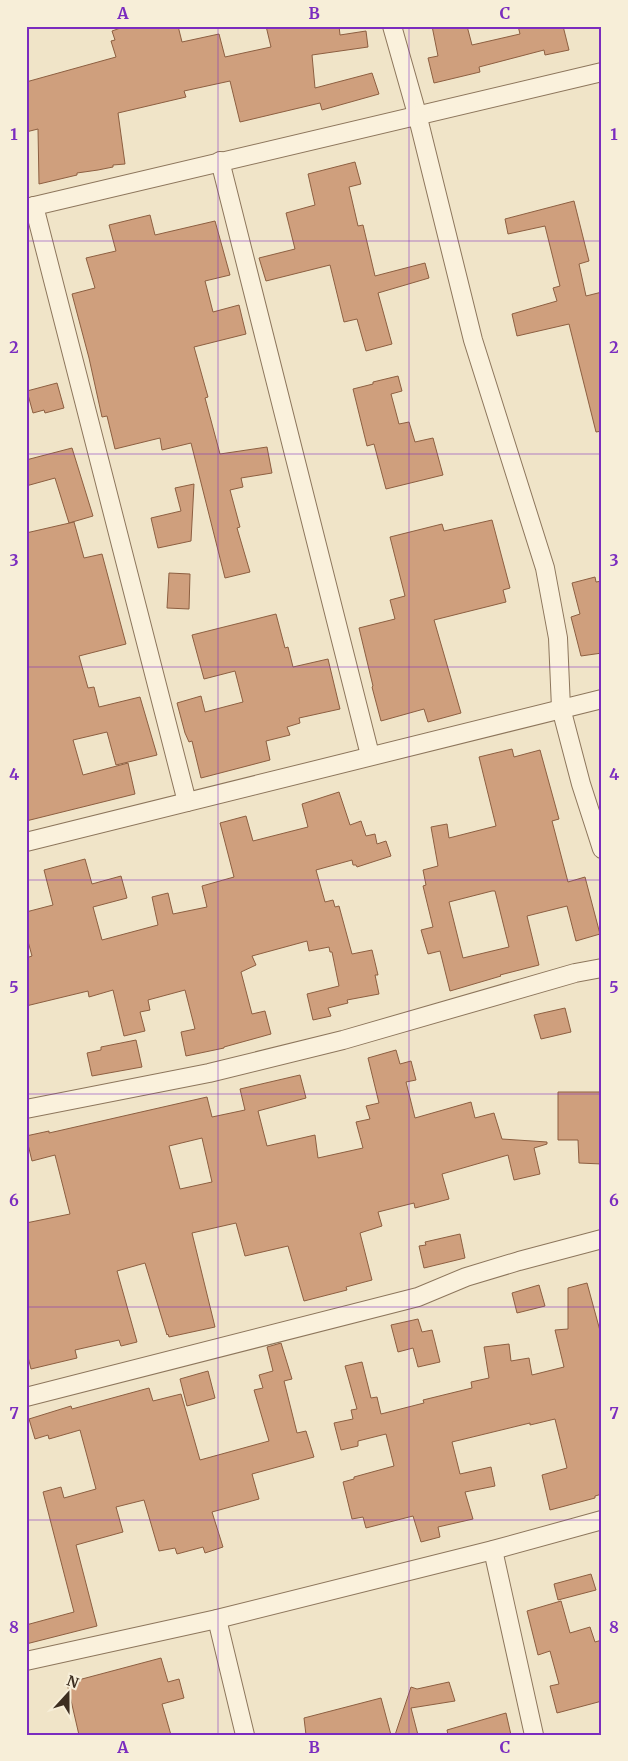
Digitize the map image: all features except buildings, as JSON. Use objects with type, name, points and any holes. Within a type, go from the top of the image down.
[{"type":"street","points":[[392,26],[417,114],[473,340],[545,568],[558,638],[561,708],[581,784],[602,849]]},
{"type":"street","points":[[187,802],[30,207],[417,114],[602,72]]},
{"type":"street","points":[[220,161],[370,755]]},
{"type":"street","points":[[26,842],[370,755],[602,699]]},
{"type":"street","points":[[26,1109],[209,1073],[343,1040],[575,973],[602,968]]},
{"type":"street","points":[[26,1397],[418,1297],[475,1275],[602,1239]]},
{"type":"street","points":[[26,1661],[217,1619],[493,1550],[602,1520]]},
{"type":"street","points":[[493,1550],[534,1735]]},
{"type":"street","points":[[217,1619],[245,1735]]}]
